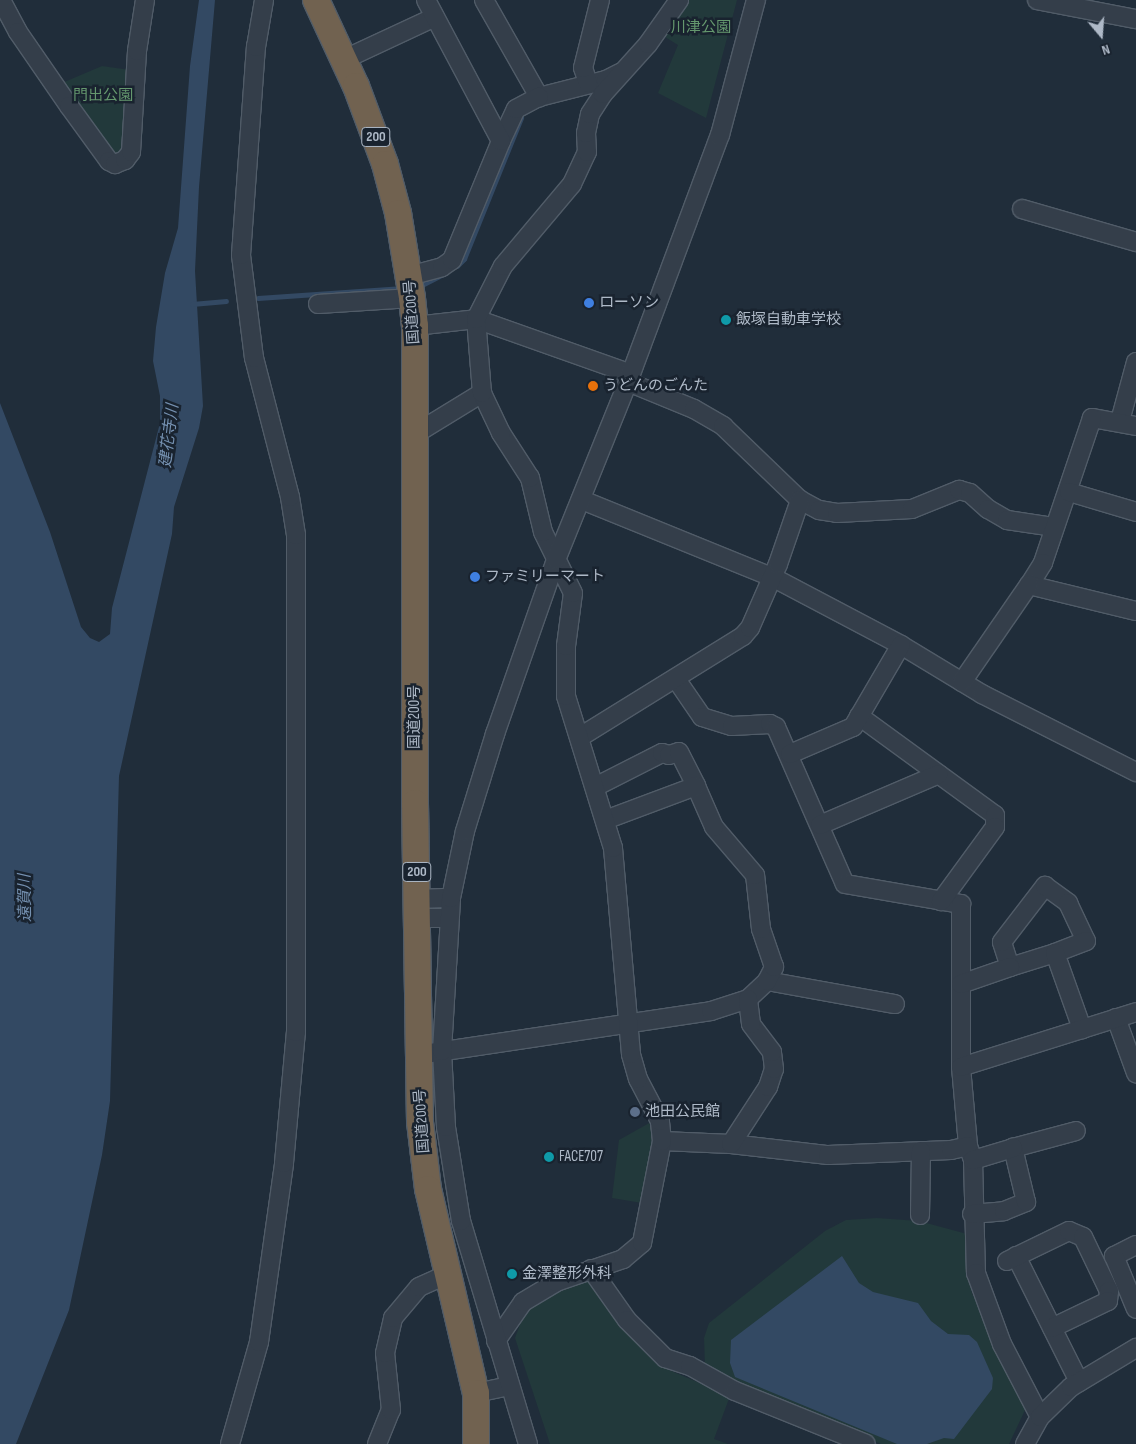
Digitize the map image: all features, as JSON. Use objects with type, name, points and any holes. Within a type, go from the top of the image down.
[{"type":"highway","name":"国道200号","points":[[316,0],[345,59],[385,164],[411,287],[415,326],[417,908],[430,1053],[420,1122],[428,1190],[446,1275],[476,1393],[476,1444]]},
{"type":"street","points":[[1,0],[18,32],[63,98],[109,161],[114,164],[125,160],[131,152],[137,51],[144,0]]},
{"type":"street","points":[[230,1444],[258,1342],[284,1163],[296,1032],[296,535],[290,497],[254,358],[241,255],[256,47],[264,0]]},
{"type":"street","points":[[426,0],[501,141]]},
{"type":"street","points":[[484,0],[539,97]]},
{"type":"street","points":[[588,83],[583,68],[600,0]]},
{"type":"street","points":[[496,1341],[523,1302],[556,1282],[623,1259],[642,1243],[662,1141],[660,1121],[633,1062],[622,921],[613,848],[566,696],[566,646],[573,593],[543,532],[530,478],[501,433],[482,393],[476,318],[503,266],[572,184],[587,152],[586,133],[590,114],[603,94],[627,69],[679,0]]},
{"type":"street","points":[[528,1444],[461,1222],[446,1128],[430,1053],[450,898],[465,831],[556,560],[582,500],[629,378],[720,134],[756,0]]},
{"type":"street","points":[[1036,0],[1136,19]]},
{"type":"street","points":[[345,59],[435,17]]},
{"type":"street","points":[[318,304],[411,287],[452,260],[516,109],[539,97],[588,83],[606,80],[627,69]]},
{"type":"street","points":[[1022,209],[1136,242]]},
{"type":"street","points":[[415,326],[476,318],[629,378],[694,409],[724,426],[800,500],[819,510],[837,513],[912,509],[959,490],[970,493],[988,509],[1007,520],[1054,527]]},
{"type":"street","points":[[962,682],[1043,563],[1054,527],[1069,492],[1092,418],[1128,423],[1136,362]]},
{"type":"street","points":[[414,434],[482,393]]},
{"type":"street","points":[[1069,492],[1136,512]]},
{"type":"street","points":[[582,500],[772,577],[901,645],[962,682],[1136,772]]},
{"type":"street","points":[[580,737],[743,636],[750,628],[772,577],[800,500]]},
{"type":"street","points":[[1029,584],[1136,611]]},
{"type":"street","points":[[790,754],[853,727],[901,645]]},
{"type":"street","points":[[676,679],[702,717],[732,726],[770,724],[776,727],[790,754],[845,884],[962,904],[961,1067],[970,1153],[976,1273],[1002,1344],[1040,1417]]},
{"type":"street","points":[[860,716],[995,815],[995,826],[941,901]]},
{"type":"street","points":[[430,1053],[629,1025],[711,1010],[748,999],[767,981],[774,967],[761,929],[755,875],[714,827],[679,752],[669,756],[662,753],[595,787]]},
{"type":"street","points":[[820,825],[939,774]]},
{"type":"street","points":[[605,820],[696,786]]},
{"type":"street","points":[[961,984],[1086,941],[1068,903],[1045,886],[1002,942],[1010,967]]},
{"type":"street","points":[[417,908],[450,898]]},
{"type":"street","points":[[417,908],[448,918]]},
{"type":"street","points":[[1055,953],[1082,1029]]},
{"type":"street","points":[[767,981],[895,1004]]},
{"type":"street","points":[[732,1144],[768,1087],[774,1068],[772,1052],[751,1024],[748,999]]},
{"type":"street","points":[[961,1067],[1136,1012]]},
{"type":"street","points":[[1116,1018],[1136,1073]]},
{"type":"street","points":[[662,1141],[732,1144],[828,1155],[921,1151],[970,1153],[1013,1148],[1076,1131]]},
{"type":"street","points":[[972,1214],[1004,1211],[1026,1202],[1013,1148]]},
{"type":"street","points":[[920,1215],[921,1151]]},
{"type":"street","points":[[1052,1328],[1108,1301],[1109,1292],[1083,1236],[1069,1232],[1011,1258],[1052,1328],[1079,1382]]},
{"type":"street","points":[[1134,1298],[1114,1256],[1136,1245]]},
{"type":"street","points":[[591,1269],[627,1320],[665,1358],[690,1366],[735,1391],[866,1444]]},
{"type":"street","points":[[377,1444],[391,1410],[385,1353],[393,1318],[419,1287],[446,1275]]},
{"type":"street","points":[[1025,1444],[1040,1417],[1079,1382],[1136,1348]]},
{"type":"street","points":[[476,1393],[509,1386]]},
{"type":"green space","name":"川津公園","points":[[686,0],[737,0],[706,118],[658,93],[678,45],[662,35]]},
{"type":"green space","name":"門出公園","points":[[102,66],[130,70],[127,149],[117,156],[62,83]]},
{"type":"green space","points":[[651,1122],[655,1141],[642,1203],[612,1198],[619,1140]]},
{"type":"green space","points":[[877,1218],[919,1221],[967,1234],[967,1275],[972,1293],[1025,1410],[1009,1444],[881,1444],[724,1379],[705,1366],[704,1338],[709,1323],[825,1231],[846,1220]]},
{"type":"green space","points":[[588,1277],[641,1344],[669,1370],[730,1396],[714,1439],[728,1444],[550,1444],[515,1338],[527,1306],[553,1288]]},
{"type":"water","points":[[199,0],[215,0],[199,187],[195,271],[203,406],[199,428],[174,507],[172,534],[119,776],[110,1101],[102,1155],[69,1310],[16,1444],[0,1444],[0,403],[50,532],[81,627],[90,638],[99,642],[110,634],[112,608],[160,423],[160,396],[153,361],[156,327],[165,273],[178,228],[190,66]]},
{"type":"water","points":[[842,1256],[859,1283],[873,1292],[918,1303],[931,1321],[948,1334],[969,1335],[977,1342],[993,1378],[992,1389],[954,1439],[944,1438],[927,1444],[897,1444],[735,1377],[730,1363],[731,1340]]},
{"type":"waterway","points":[[457,266],[464,259],[521,118]]},
{"type":"waterway","points":[[418,287],[444,274]]},
{"type":"waterway","points":[[258,298],[403,288]]},
{"type":"waterway","points":[[192,304],[226,301]]},
{"type":"place","name":"ローソン","points":[[589,303]]},
{"type":"place","name":"飯塚自動車学校","points":[[726,320]]},
{"type":"place","name":"うどんのごんた","points":[[593,386]]},
{"type":"place","name":"ファミリーマート","points":[[475,577]]},
{"type":"place","name":"池田公民館","points":[[635,1112]]},
{"type":"place","name":"FACE707","points":[[549,1157]]},
{"type":"place","name":"金澤整形外科","points":[[512,1274]]},
{"type":"water label","name":"建花寺川","points":[[170,436]]},
{"type":"water label","name":"遠賀川","points":[[26,898]]}]
